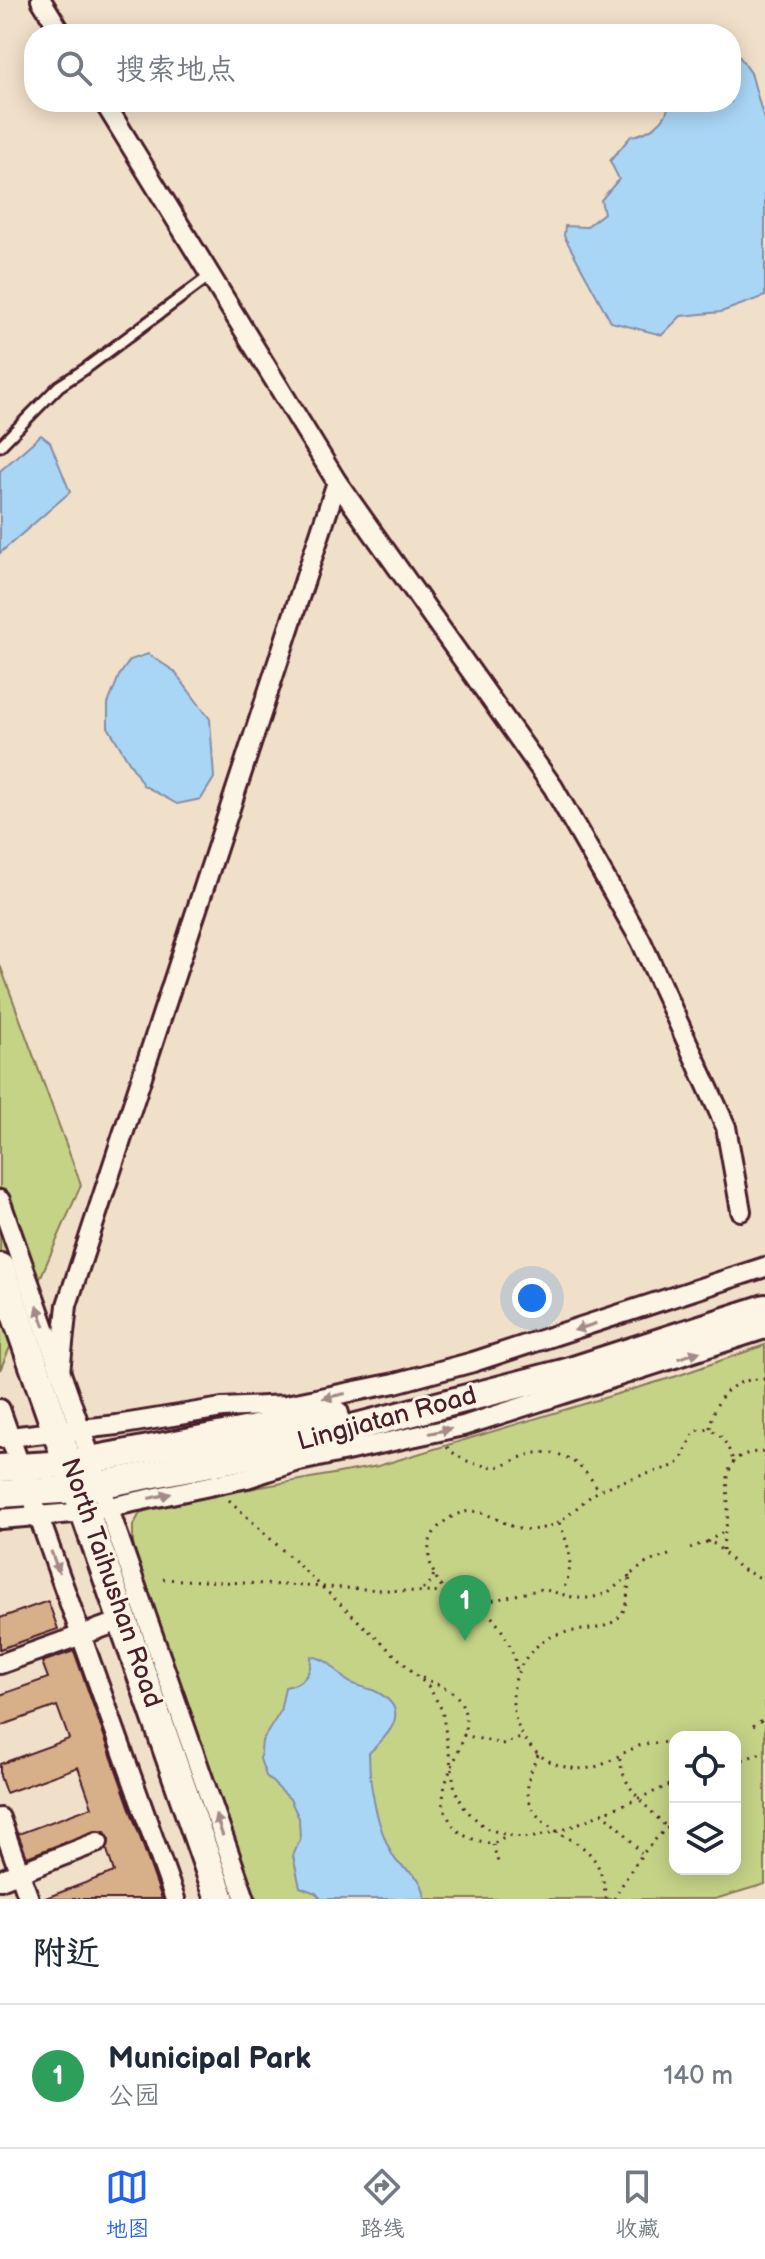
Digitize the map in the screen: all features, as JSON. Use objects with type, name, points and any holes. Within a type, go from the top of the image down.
[{"type":"main road","name":"North Taihushan Road","points":[[0,1268],[60,1431],[220,1899]]},
{"type":"main road","name":"Lingjiatan Road","points":[[0,1494],[34,1504],[235,1432],[313,1420],[562,1356],[765,1290]]},
{"type":"main road","name":"Lingjiatan Road","points":[[10,1467],[79,1487],[241,1457],[567,1372],[765,1308]]},
{"type":"main road","name":"North Taihushan Road","points":[[0,1319],[60,1431]]},
{"type":"main road","name":"North Taihushan Road","points":[[79,1487],[94,1631],[202,1899]]},
{"type":"street","points":[[41,0],[56,24]]},
{"type":"street","points":[[110,112],[337,482],[553,787],[641,941],[726,1127],[741,1211]]},
{"type":"street","points":[[245,1899],[79,1487],[60,1431],[60,1372],[67,1305],[337,482]]},
{"type":"street","points":[[0,1200],[60,1372]]},
{"type":"street","points":[[5,1438],[222,1408],[286,1405],[395,1383],[473,1362],[765,1267]]},
{"type":"street","points":[[79,1487],[214,1485],[247,1478],[295,1462],[463,1426],[765,1329]]},
{"type":"street","points":[[0,1409],[10,1467],[34,1504],[94,1631],[175,1899]]},
{"type":"street","points":[[0,1519],[34,1504]]},
{"type":"street","points":[[0,1664],[94,1631]]},
{"type":"street","points":[[0,1818],[29,1899]]},
{"type":"street","points":[[0,1880],[98,1842]]},
{"type":"lane","points":[[0,446],[59,386],[212,274]]},
{"type":"path","points":[[710,1428],[720,1397],[732,1385],[748,1379],[765,1379]]},
{"type":"path","points":[[710,1428],[725,1441],[734,1463]]},
{"type":"path","points":[[446,1593],[428,1555],[431,1538],[440,1525],[451,1517],[477,1511],[509,1527],[524,1530],[559,1523],[600,1491],[676,1465],[694,1432],[710,1428]]},
{"type":"path","points":[[445,1444],[452,1453],[485,1465],[502,1466],[535,1453],[567,1456],[583,1467],[600,1491]]},
{"type":"path","points":[[723,1550],[723,1532],[728,1516],[725,1484],[734,1463],[748,1453],[765,1452]]},
{"type":"path","points":[[214,1485],[429,1687],[442,1710],[455,1790],[465,1809],[485,1828],[530,1838],[557,1832],[669,1785]]},
{"type":"path","points":[[559,1523],[568,1540],[571,1560],[569,1579],[562,1593]]},
{"type":"path","points":[[690,1548],[723,1532]]},
{"type":"path","points":[[707,1542],[723,1550],[741,1569],[765,1580]]},
{"type":"path","points":[[477,1604],[542,1589],[576,1598],[591,1598],[607,1593],[648,1562],[669,1555]]},
{"type":"path","points":[[422,1590],[432,1581],[434,1573]]},
{"type":"path","points":[[631,1574],[628,1600],[619,1618],[607,1625],[560,1632],[536,1647],[517,1674],[513,1688],[513,1714],[523,1738],[538,1755],[568,1768],[601,1766],[636,1747],[669,1742]]},
{"type":"path","points":[[163,1579],[446,1593],[477,1604],[487,1614],[504,1634],[514,1657],[517,1674]]},
{"type":"path","points":[[487,1614],[491,1602]]},
{"type":"path","points":[[514,1657],[527,1658]]},
{"type":"path","points":[[418,1676],[443,1686],[459,1699],[464,1716],[463,1735],[441,1791],[442,1806],[449,1821],[458,1833],[472,1840],[493,1844],[507,1835]]},
{"type":"path","points":[[753,1726],[765,1718]]},
{"type":"path","points":[[463,1735],[502,1744],[523,1738]]},
{"type":"path","points":[[741,1760],[765,1752]]},
{"type":"path","points":[[538,1755],[528,1781],[528,1798],[534,1813],[590,1854],[601,1871],[606,1899]]},
{"type":"path","points":[[614,1899],[641,1854],[667,1828],[628,1788],[621,1773],[620,1758]]},
{"type":"path","points":[[602,1812],[623,1831],[641,1854]]},
{"type":"path","points":[[493,1844],[499,1866]]},
{"type":"green space","points":[[0,965],[81,1185],[0,1370]]},
{"type":"green space","points":[[765,1345],[765,1884],[715,1899],[254,1899],[133,1545],[133,1526],[140,1513],[159,1505],[378,1466],[677,1376]]},
{"type":"water","points":[[741,59],[751,73],[765,123],[765,296],[721,312],[681,316],[662,335],[611,322],[564,236],[565,226],[586,227],[604,213],[601,200],[619,179],[610,161],[631,136],[644,133],[666,112],[741,112]]},
{"type":"water","points":[[41,435],[50,442],[70,492],[0,553],[0,471]]},
{"type":"water","points":[[148,654],[174,671],[210,719],[214,778],[201,799],[177,804],[143,785],[108,727],[108,704],[119,676],[130,660]]},
{"type":"water","points":[[311,1656],[326,1661],[351,1683],[387,1698],[393,1706],[394,1722],[390,1730],[369,1753],[372,1792],[382,1832],[393,1856],[420,1882],[425,1899],[321,1899],[316,1893],[300,1887],[293,1856],[300,1839],[299,1818],[290,1799],[266,1776],[260,1759],[262,1741],[280,1712],[285,1687],[305,1677]]},
{"type":"building","points":[[48,1601],[58,1629],[0,1649],[0,1618]]},
{"type":"building","points":[[74,1651],[162,1899],[43,1899],[114,1872],[107,1850],[109,1838],[105,1832],[94,1831],[27,1857],[18,1834],[92,1807],[78,1767],[6,1793],[0,1776],[0,1764],[69,1739],[57,1706],[0,1726],[0,1695],[48,1678],[42,1662]]},
{"type":"place","name":"Municipal Park","points":[[465,1641]]}]
